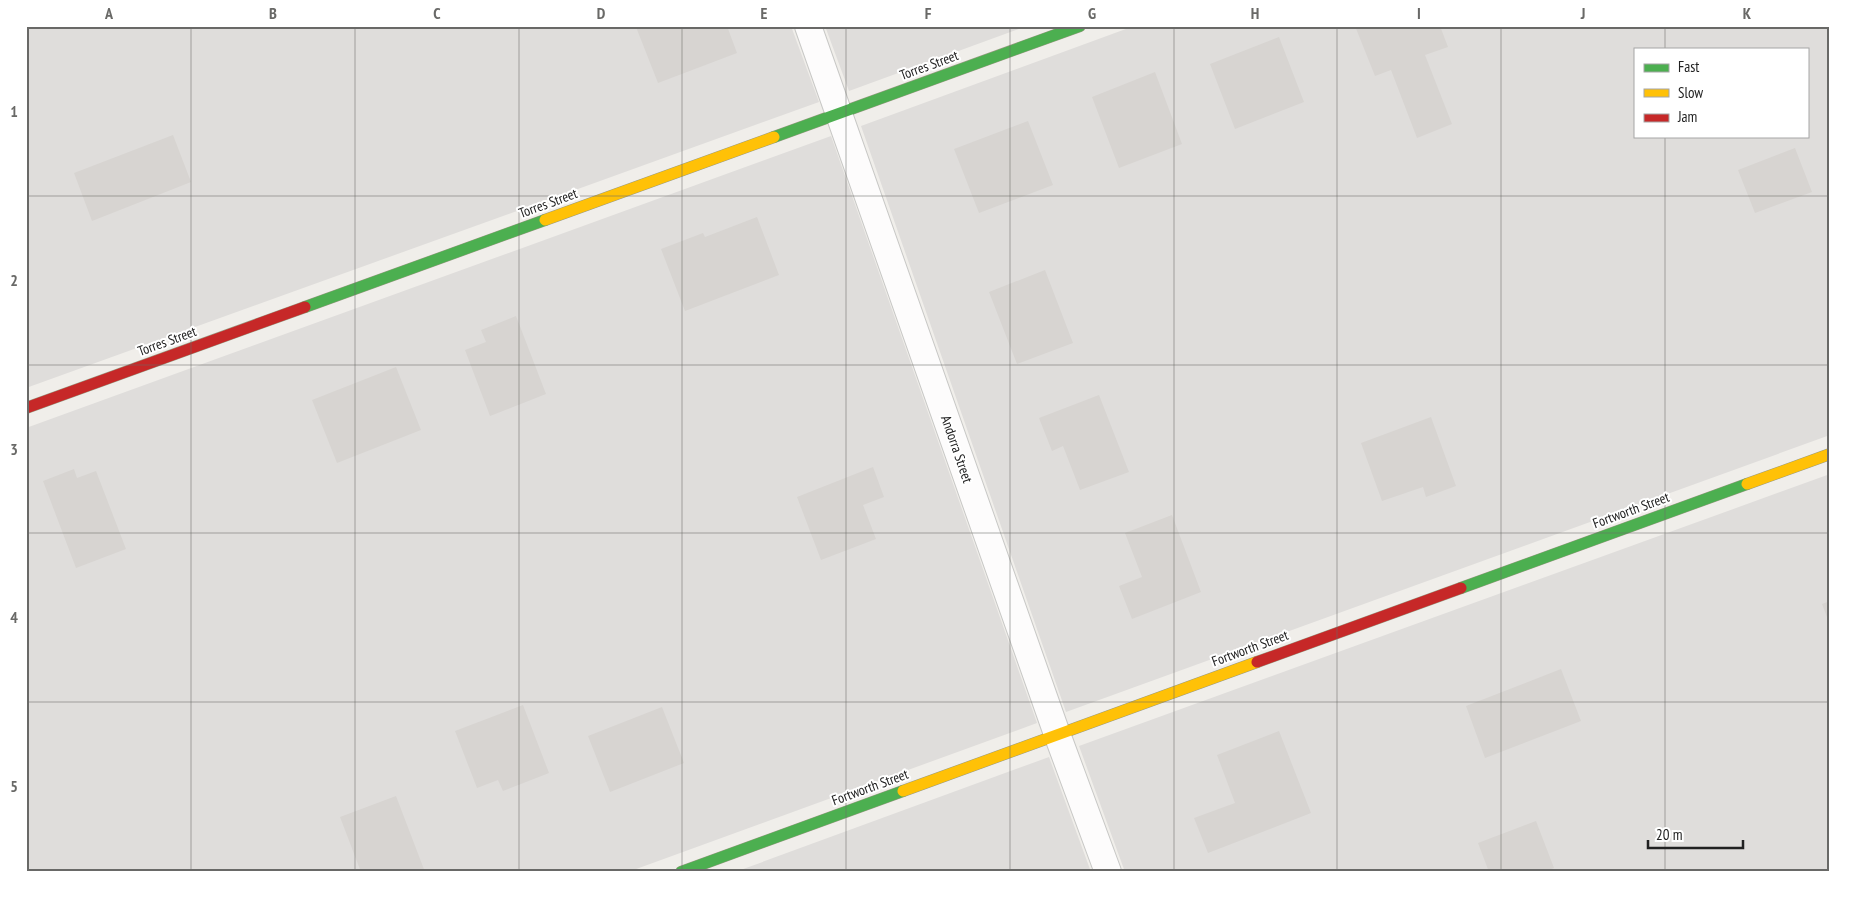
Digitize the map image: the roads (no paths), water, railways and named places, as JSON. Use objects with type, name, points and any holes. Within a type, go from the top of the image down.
[{"type":"street","name":"Andorra Street","points":[[808,26],[1057,734],[1108,872]]},
{"type":"street","name":"Torres Street","points":[[26,408],[1080,26]]},
{"type":"street","name":"Fortworth Street","points":[[681,872],[1830,454]]}]
